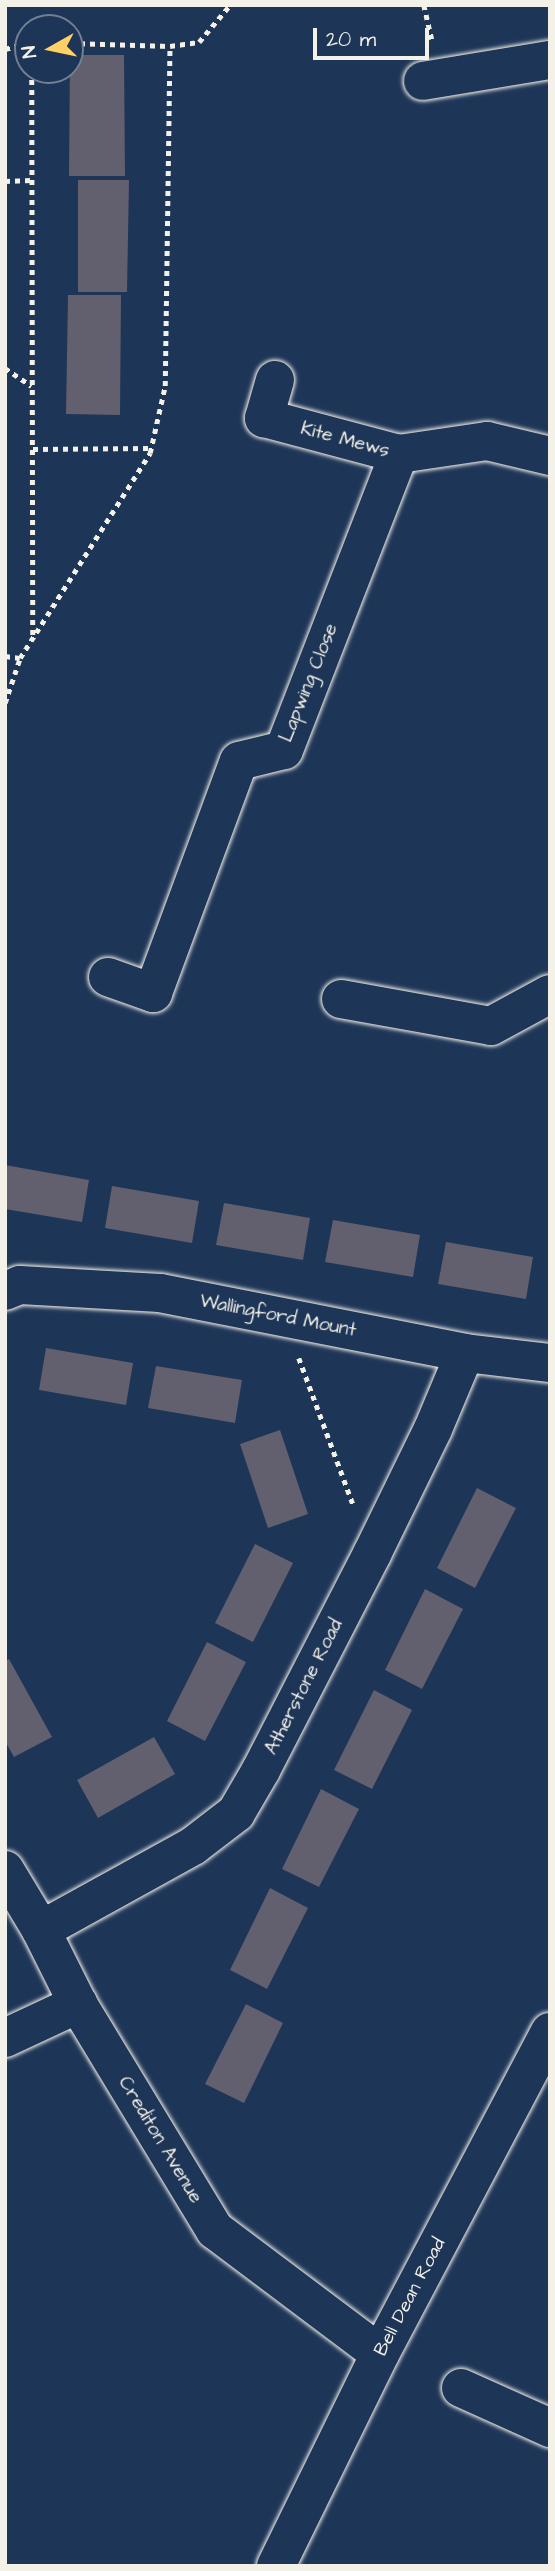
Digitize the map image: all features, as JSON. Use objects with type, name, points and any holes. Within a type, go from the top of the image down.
[{"type":"street","points":[[423,81],[550,60]]},
{"type":"street","name":"Kite Mews","points":[[275,380],[264,418],[399,454],[487,441],[550,456]]},
{"type":"street","name":"Lapwing Close","points":[[108,977],[153,993],[239,761],[284,750],[399,454]]},
{"type":"street","points":[[341,999],[491,1026],[550,994]]},
{"type":"street","name":"Wallingford Mount","points":[[5,1291],[20,1285],[160,1293],[465,1353],[550,1363]]},
{"type":"street","name":"Atherstone Road","points":[[41,1930],[193,1846],[236,1813],[261,1770],[372,1554],[433,1429],[465,1353]]},
{"type":"street","name":"Crediton Avenue","points":[[5,1870],[41,1930],[78,2004],[215,2230],[380,2354]]},
{"type":"street","points":[[5,2038],[78,2004]]},
{"type":"street","name":"Bell Dean Road","points":[[276,2566],[380,2354],[550,2032]]},
{"type":"street","points":[[461,2388],[550,2428]]},
{"type":"path","points":[[84,43],[170,46],[199,42],[230,5]]},
{"type":"path","points":[[5,703],[20,658],[151,448],[165,386],[170,46]]},
{"type":"path","points":[[32,84],[33,639]]},
{"type":"path","points":[[5,181],[32,180]]},
{"type":"path","points":[[5,368],[32,386]]},
{"type":"path","points":[[33,449],[151,448]]},
{"type":"path","points":[[5,656],[20,658]]},
{"type":"path","points":[[283,1317],[372,1554]]},
{"type":"building","points":[[84,55],[124,55],[125,176],[69,176],[70,84],[84,84]]},
{"type":"building","points":[[78,180],[129,180],[127,292],[78,292]]},
{"type":"building","points":[[68,295],[121,295],[120,415],[66,414]]},
{"type":"building","points":[[5,1165],[89,1180],[82,1222],[5,1209]]},
{"type":"building","points":[[112,1186],[199,1201],[192,1243],[105,1228]]},
{"type":"building","points":[[224,1203],[310,1218],[303,1260],[216,1245]]},
{"type":"building","points":[[333,1220],[420,1235],[413,1277],[325,1262]]},
{"type":"building","points":[[446,1242],[533,1257],[526,1299],[438,1284]]},
{"type":"building","points":[[46,1348],[133,1363],[126,1405],[39,1390]]},
{"type":"building","points":[[156,1366],[242,1380],[235,1423],[148,1408]]},
{"type":"building","points":[[280,1430],[308,1514],[268,1528],[240,1444]]},
{"type":"building","points":[[477,1488],[516,1508],[475,1588],[437,1568]]},
{"type":"building","points":[[255,1544],[293,1563],[253,1642],[215,1623]]},
{"type":"building","points":[[425,1589],[463,1609],[422,1689],[385,1670]]},
{"type":"building","points":[[207,1642],[246,1662],[205,1741],[167,1721]]},
{"type":"building","points":[[9,1659],[52,1737],[14,1757],[5,1741],[5,1661]]},
{"type":"building","points":[[374,1690],[412,1710],[372,1789],[334,1770]]},
{"type":"building","points":[[154,1737],[175,1774],[98,1818],[77,1780]]},
{"type":"building","points":[[321,1789],[359,1809],[319,1887],[282,1869]]},
{"type":"building","points":[[270,1888],[308,1908],[267,1989],[230,1970]]},
{"type":"building","points":[[246,2004],[283,2023],[244,2103],[205,2084]]}]
